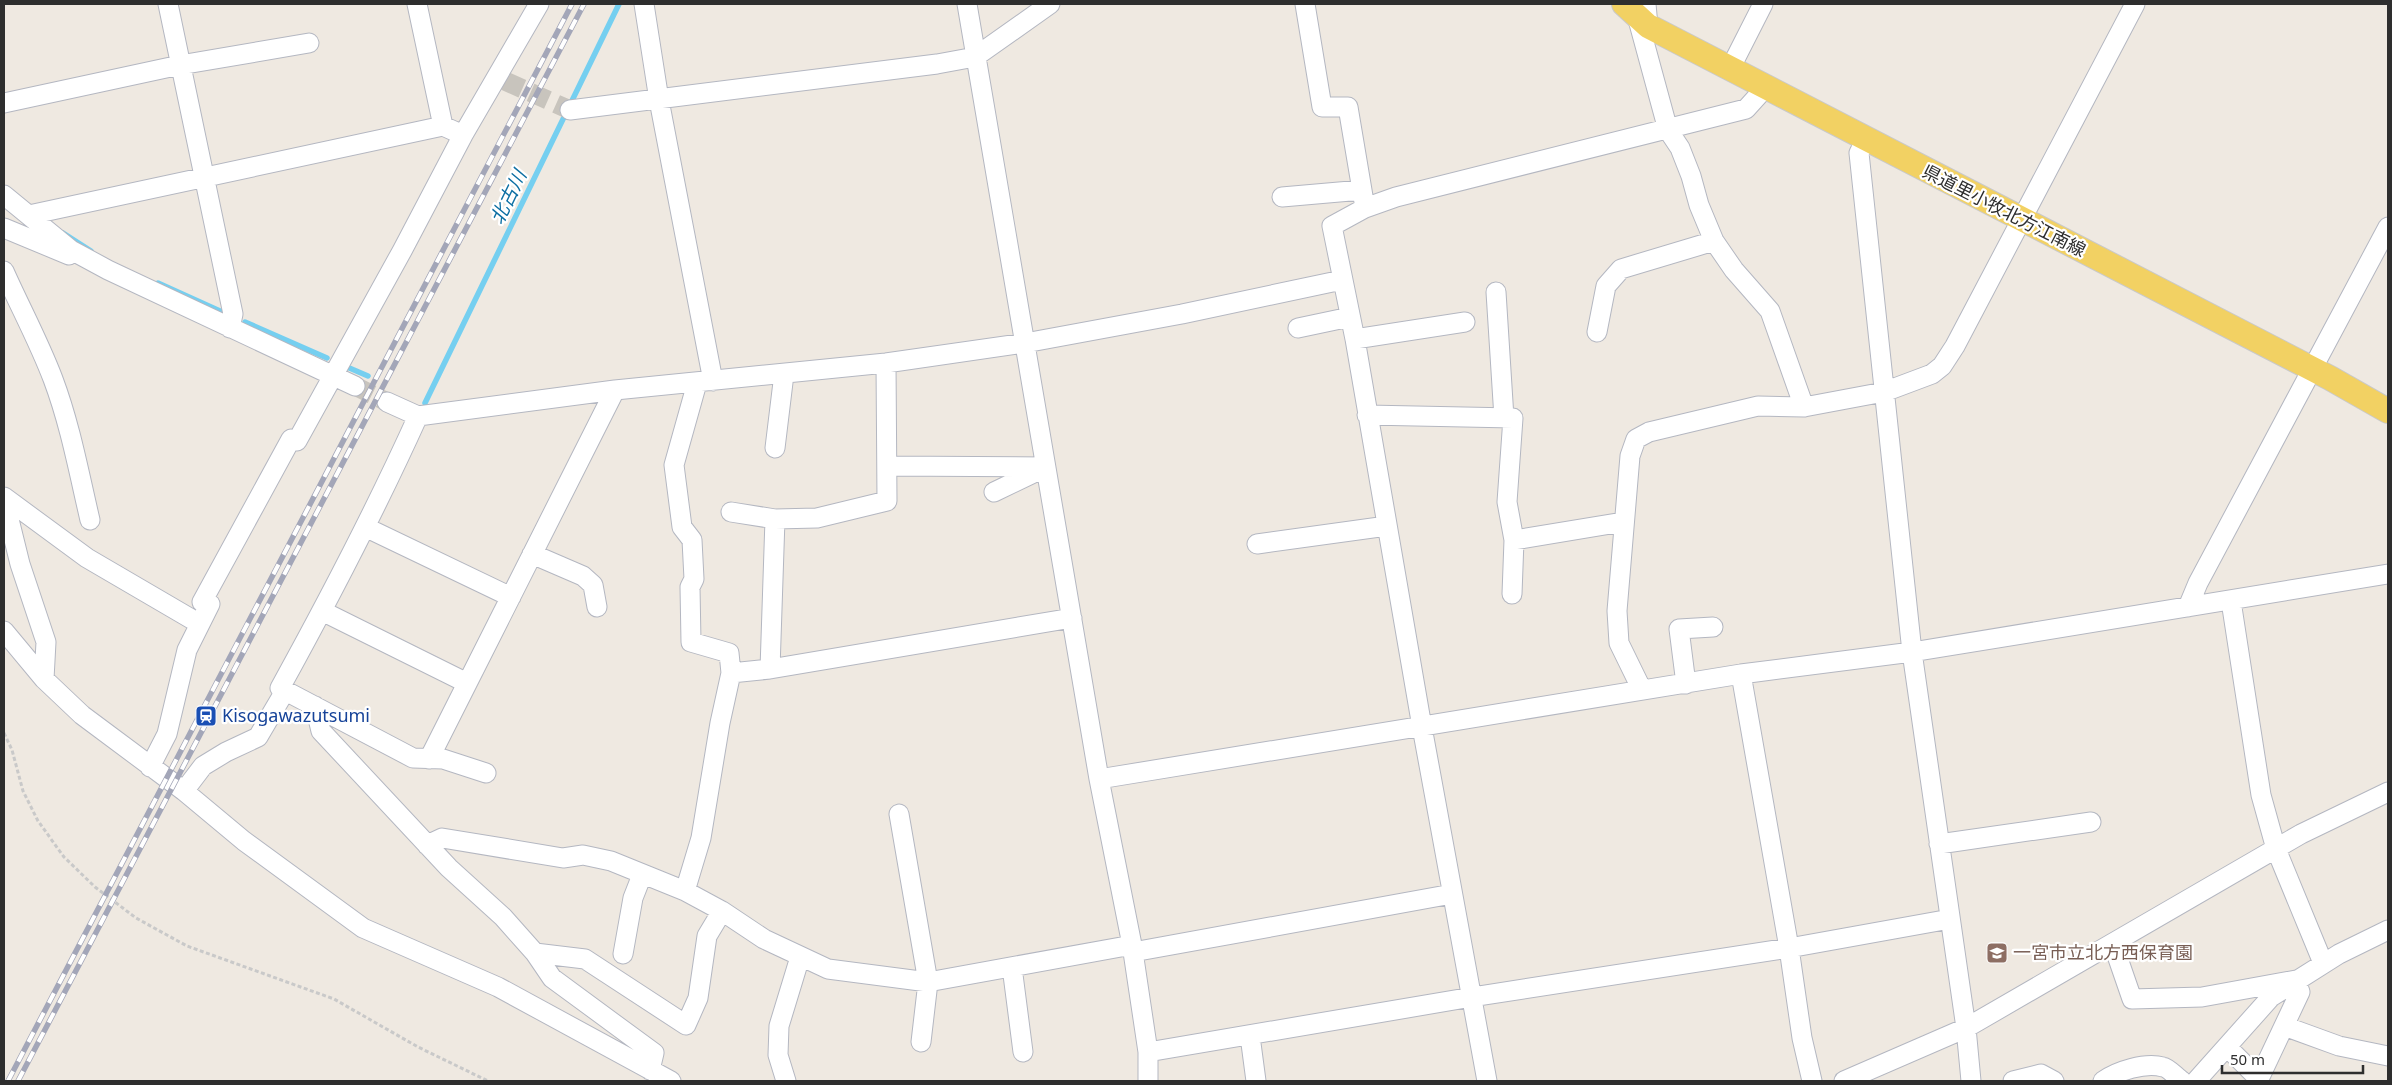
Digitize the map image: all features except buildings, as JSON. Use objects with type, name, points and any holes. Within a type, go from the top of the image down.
[{"type":"main road","name":"県道里小牧北方江南線","points":[[1639,13],[1730,69],[1765,88],[2313,369],[2388,411]]},
{"type":"street","points":[[168,4],[233,314],[230,328]]},
{"type":"street","points":[[417,4],[443,126]]},
{"type":"street","points":[[150,767],[167,734],[186,650],[210,604],[202,602],[291,439],[297,442],[402,251],[463,135],[500,80],[539,4]]},
{"type":"street","points":[[644,4],[705,382],[674,465],[682,527],[692,540],[694,579],[690,587],[691,642],[729,653],[731,673],[720,723],[702,838],[685,891]]},
{"type":"street","points":[[967,4],[974,57],[1099,779],[1133,949],[1148,1052],[1148,1081]]},
{"type":"street","points":[[570,110],[937,64],[974,57],[1050,4]]},
{"type":"street","points":[[1305,4],[1322,107],[1348,107],[1365,208]]},
{"type":"street","points":[[1730,69],[1763,4]]},
{"type":"street","points":[[1642,690],[1619,643],[1617,611],[1630,456],[1636,439],[1649,432],[1758,406],[1804,407],[1884,392],[1932,374],[1942,366],[1955,346],[2135,4]]},
{"type":"street","points":[[1639,13],[1668,130],[1680,148],[1691,176],[1699,205],[1714,241],[1734,270],[1770,311],[1804,407]]},
{"type":"street","points":[[4,103],[180,66],[309,43]]},
{"type":"street","points":[[1487,1081],[1422,727],[1355,339],[1332,226],[1365,208],[1405,195],[1746,109],[1765,88]]},
{"type":"street","points":[[29,215],[443,126],[463,135]]},
{"type":"street","points":[[1866,139],[1860,153],[1912,652],[1966,1028],[1971,1081]]},
{"type":"street","points":[[1282,197],[1362,190]]},
{"type":"street","points":[[4,195],[71,250],[108,270],[355,386]]},
{"type":"street","points":[[2188,607],[2198,583],[2388,227]]},
{"type":"street","points":[[4,228],[108,270]]},
{"type":"street","points":[[1597,332],[1606,286],[1622,269],[1714,241]]},
{"type":"street","points":[[4,271],[35,334],[54,382],[77,463],[90,520]]},
{"type":"street","points":[[387,402],[418,416],[615,390],[886,363],[1024,343],[1182,314],[1342,280]]},
{"type":"street","points":[[1496,292],[1504,418]]},
{"type":"street","points":[[1298,328],[1350,317]]},
{"type":"street","points":[[1355,339],[1465,322]]},
{"type":"street","points":[[731,512],[775,519],[817,518],[887,501],[886,363]]},
{"type":"street","points":[[775,448],[784,374]]},
{"type":"street","points":[[429,759],[615,390]]},
{"type":"street","points":[[1367,415],[1513,418],[1507,502],[1514,540],[1512,594]]},
{"type":"street","points":[[418,416],[365,527],[280,688],[413,758],[443,759],[486,773]]},
{"type":"street","points":[[887,466],[1046,467]]},
{"type":"street","points":[[994,492],[1046,467]]},
{"type":"street","points":[[4,498],[87,558],[200,624]]},
{"type":"street","points":[[4,498],[20,564],[46,642],[44,680]]},
{"type":"street","points":[[770,669],[775,519]]},
{"type":"street","points":[[1514,540],[1623,522]]},
{"type":"street","points":[[1257,544],[1387,526]]},
{"type":"street","points":[[365,527],[511,597]]},
{"type":"street","points":[[532,554],[583,576],[593,584],[597,607]]},
{"type":"street","points":[[1099,779],[1740,674],[1912,652],[2388,574]]},
{"type":"street","points":[[2231,601],[2260,795],[2276,849],[2324,963]]},
{"type":"street","points":[[322,611],[468,683]]},
{"type":"street","points":[[731,673],[770,669],[1072,618]]},
{"type":"street","points":[[1686,684],[1679,629],[1713,627]]},
{"type":"street","points":[[4,631],[44,680],[82,715],[184,792],[244,841],[362,928],[498,987],[671,1081]]},
{"type":"street","points":[[1740,674],[1802,1038],[1812,1081]]},
{"type":"street","points":[[184,792],[203,766],[226,752],[258,737],[286,691]]},
{"type":"street","points":[[315,706],[321,731],[427,845],[503,917],[535,953],[552,978],[654,1054],[650,1070]]},
{"type":"street","points":[[1844,1081],[1966,1028],[2301,834],[2388,792]]},
{"type":"street","points":[[899,814],[928,982],[921,1042]]},
{"type":"street","points":[[1939,844],[2091,822]]},
{"type":"street","points":[[427,845],[442,838],[563,858],[583,855],[611,860],[642,875],[685,891],[722,911],[764,938],[828,969],[928,982],[1452,894]]},
{"type":"street","points":[[624,954],[633,898],[642,875]]},
{"type":"street","points":[[535,953],[585,959],[686,1025],[698,998],[707,936],[722,911]]},
{"type":"street","points":[[1148,1052],[1788,948],[1950,919]]},
{"type":"street","points":[[2196,1081],[2271,997],[2324,963],[2388,930]]},
{"type":"street","points":[[2113,944],[2132,999],[2202,997],[2296,980]]},
{"type":"street","points":[[786,1081],[778,1055],[779,1026],[800,956]]},
{"type":"street","points":[[1012,967],[1023,1052]]},
{"type":"street","points":[[2226,1047],[2259,1080],[2300,992],[2296,980]]},
{"type":"street","points":[[2284,1026],[2339,1046],[2388,1056]]},
{"type":"street","points":[[1250,1036],[1256,1081]]},
{"type":"street","points":[[2103,1081],[2140,1066],[2164,1067],[2182,1081]]},
{"type":"street","points":[[2013,1081],[2041,1074],[2054,1081]]},
{"type":"path","points":[[4,733],[12,750],[23,791],[38,821],[64,857],[88,881],[136,918],[187,946],[334,999],[418,1047],[488,1081]]},
{"type":"waterway","name":"北古川","points":[[425,403],[619,4]]},
{"type":"waterway","points":[[63,233],[91,251]]},
{"type":"waterway","points":[[158,283],[220,311]]},
{"type":"waterway","points":[[245,322],[327,358]]},
{"type":"waterway","points":[[347,367],[368,376]]},
{"type":"tunnel","points":[[505,81],[570,110]]},
{"type":"tunnel","points":[[355,386],[387,402]]},
{"type":"railway","points":[[8,1081],[572,4]]},
{"type":"railway","points":[[18,1081],[584,4]]},
{"type":"place","name":"Kisogawazutsumi","points":[[206,716]]},
{"type":"place","name":"一宮市立北方西保育園","points":[[1997,953]]}]
